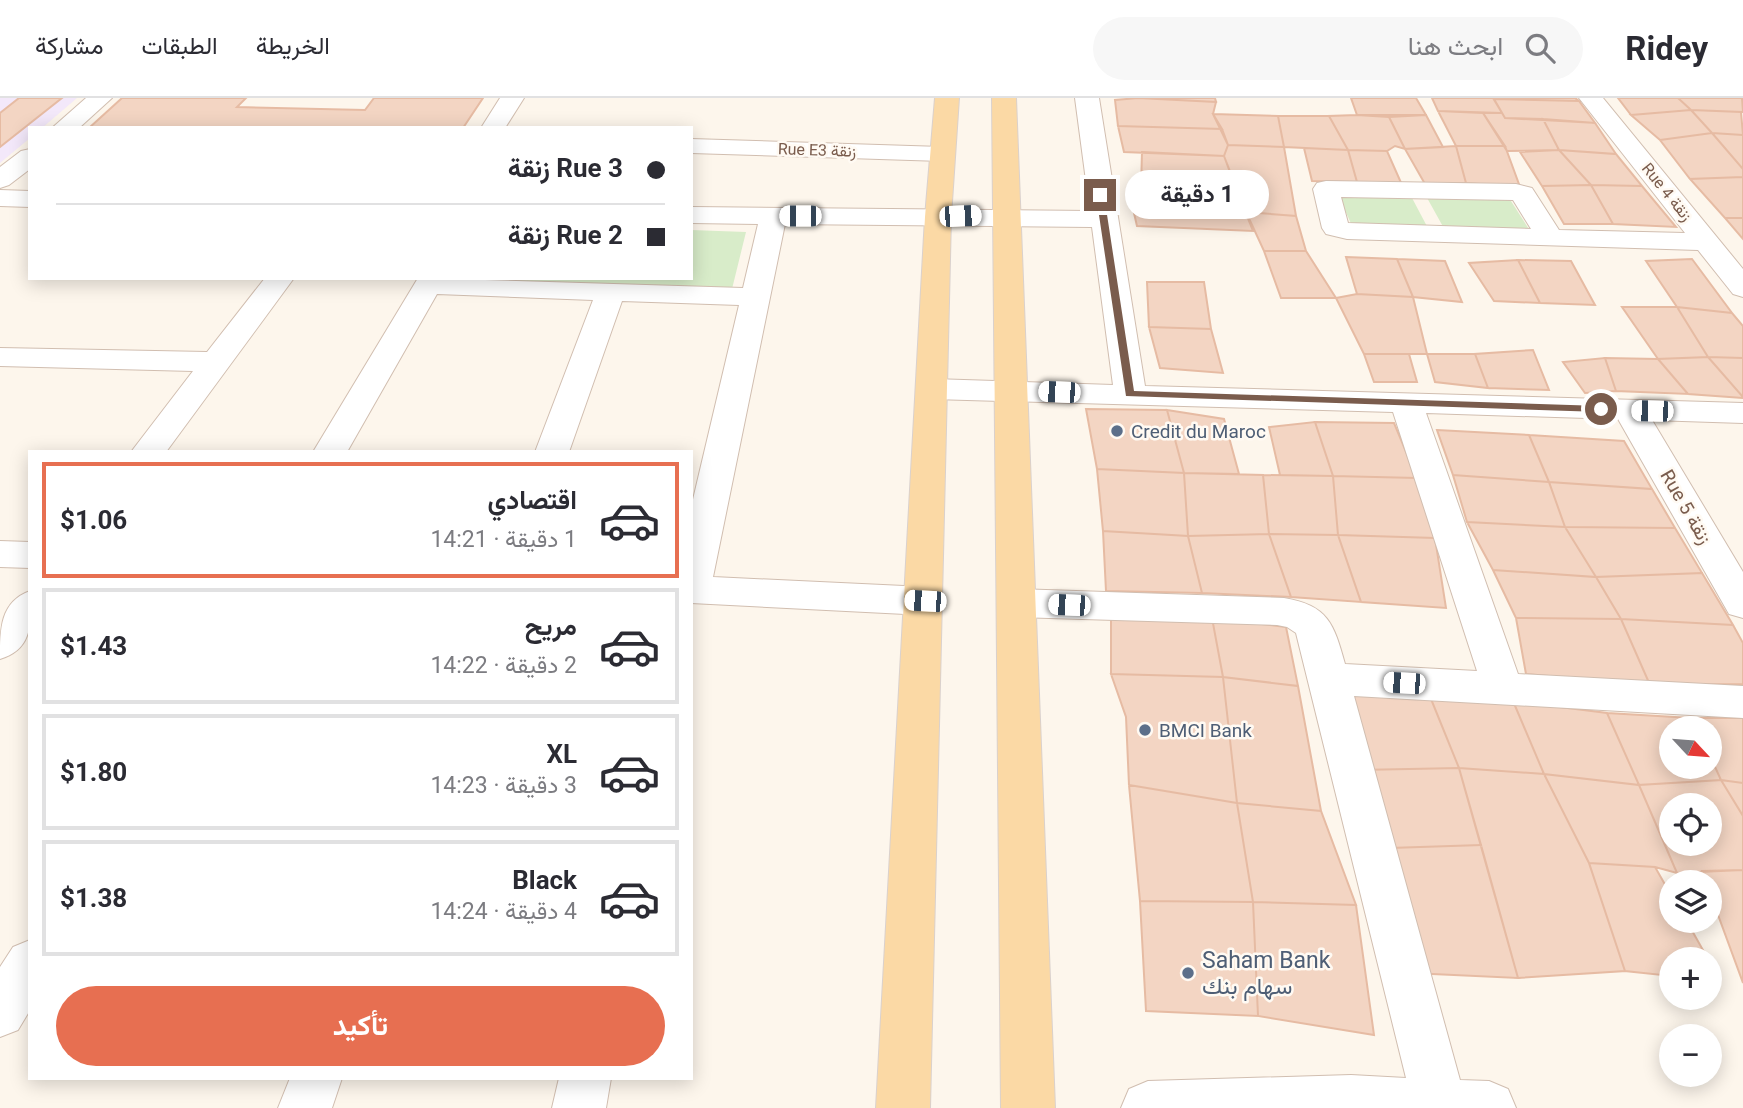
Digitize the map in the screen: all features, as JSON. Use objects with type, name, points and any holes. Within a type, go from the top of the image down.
[{"type":"main road","points":[[903,1108],[938,217],[947,98]]},
{"type":"main road","points":[[1004,98],[1028,1108]]},
{"type":"street","points":[[66,126],[100,98]]},
{"type":"street","points":[[494,126],[512,98]]},
{"type":"street","points":[[1087,98],[1130,394]]},
{"type":"street","name":"Rue 4 زنقة","points":[[1591,98],[1743,288]]},
{"type":"street","name":"Rue E3 زنقة","points":[[693,146],[942,154]]},
{"type":"street","points":[[0,180],[28,158]]},
{"type":"street","points":[[1550,238],[1522,194],[1508,191],[1332,187],[1326,191],[1336,228],[1341,230],[1441,236],[1708,242]]},
{"type":"street","points":[[1413,189],[1441,236]]},
{"type":"street","points":[[0,198],[28,198]]},
{"type":"street","points":[[693,215],[1005,215],[1103,219]]},
{"type":"street","points":[[693,580],[773,216]]},
{"type":"street","points":[[150,450],[278,280]]},
{"type":"street","points":[[331,450],[430,282],[756,297]]},
{"type":"street","points":[[553,450],[611,291]]},
{"type":"street","points":[[0,357],[217,362]]},
{"type":"street","points":[[933,388],[1743,413]]},
{"type":"street","points":[[1406,403],[1503,688]]},
{"type":"street","name":"Rue 5 زنقة","points":[[1629,410],[1743,604]]},
{"type":"street","points":[[0,554],[28,555]]},
{"type":"street","points":[[693,589],[925,601]]},
{"type":"street","points":[[1016,603],[1291,613],[1311,623],[1317,634],[1464,1107],[1351,1102],[1148,1108]]},
{"type":"street","points":[[0,644],[28,609]]},
{"type":"street","points":[[1329,678],[1743,702]]},
{"type":"street","points":[[0,1013],[28,966]]},
{"type":"street","points":[[305,1108],[315,1080]]},
{"type":"street","points":[[579,1108],[585,1080]]},
{"type":"shaded area","points":[[0,98],[77,98],[44,126],[28,126],[28,140],[0,163]]},
{"type":"green space","points":[[1338,195],[1411,196],[1430,232],[1354,230]]},
{"type":"green space","points":[[1426,196],[1509,198],[1532,234],[1446,232]]},
{"type":"green space","points":[[693,230],[746,232],[732,289],[467,281],[693,280]]},
{"type":"building","points":[[19,98],[62,98],[0,147],[0,113]]},
{"type":"building","points":[[122,98],[246,98],[237,107],[365,110],[374,98],[483,98],[464,126],[91,126]]},
{"type":"building","points":[[1138,98],[1216,102],[1213,114],[1222,129],[1118,126],[1115,100]]},
{"type":"building","points":[[1138,98],[1215,98],[1216,102]]},
{"type":"building","points":[[1351,98],[1416,98],[1426,115],[1357,115]]},
{"type":"building","points":[[1432,98],[1493,98],[1502,113],[1438,111]]},
{"type":"building","points":[[1575,98],[1579,101],[1494,99]]},
{"type":"building","points":[[1618,98],[1678,98],[1691,110],[1631,115]]},
{"type":"building","points":[[1678,98],[1742,98],[1743,112],[1691,110]]},
{"type":"building","points":[[1494,99],[1579,101],[1595,123],[1505,118]]},
{"type":"building","points":[[1691,110],[1741,112],[1743,135],[1712,133]]},
{"type":"building","points":[[1691,110],[1712,133],[1660,140],[1631,115]]},
{"type":"building","points":[[1438,111],[1483,113],[1505,146],[1456,146]]},
{"type":"building","points":[[1483,113],[1502,113],[1505,118],[1543,119],[1559,150],[1507,151]]},
{"type":"building","points":[[1213,114],[1278,116],[1284,147],[1228,145]]},
{"type":"building","points":[[1426,115],[1443,147],[1405,149],[1389,117]]},
{"type":"building","points":[[1278,116],[1329,116],[1348,150],[1284,147]]},
{"type":"building","points":[[1329,116],[1389,117],[1405,149],[1395,146],[1387,151],[1348,150]]},
{"type":"building","points":[[1543,119],[1595,123],[1616,154],[1559,150]]},
{"type":"building","points":[[1118,126],[1222,129],[1228,145],[1224,156],[1124,152]]},
{"type":"building","points":[[1712,133],[1743,135],[1743,169]]},
{"type":"building","points":[[1712,133],[1743,169],[1743,177],[1690,179],[1660,140]]},
{"type":"building","points":[[1228,145],[1284,147],[1296,216],[1246,212],[1224,156]]},
{"type":"building","points":[[1456,146],[1505,146],[1520,187],[1466,183]]},
{"type":"building","points":[[1456,146],[1466,183],[1425,184],[1405,149]]},
{"type":"building","points":[[1304,148],[1348,150],[1357,182],[1312,181]]},
{"type":"building","points":[[1348,150],[1387,151],[1402,185],[1357,182]]},
{"type":"building","points":[[1559,150],[1616,154],[1642,186],[1591,185]]},
{"type":"building","points":[[1559,150],[1591,185],[1542,186],[1520,152]]},
{"type":"building","points":[[1142,152],[1224,156],[1237,191],[1141,188]]},
{"type":"building","points":[[1743,177],[1743,218],[1725,218],[1690,179]]},
{"type":"building","points":[[1591,185],[1642,186],[1676,227],[1613,224]]},
{"type":"building","points":[[1591,185],[1613,224],[1564,224],[1542,186]]},
{"type":"building","points":[[1128,187],[1237,191],[1253,231],[1137,226]]},
{"type":"building","points":[[1246,212],[1296,216],[1306,251],[1264,251]]},
{"type":"building","points":[[1725,218],[1743,218],[1743,239]]},
{"type":"building","points":[[1264,251],[1306,251],[1336,298],[1281,298]]},
{"type":"building","points":[[1346,257],[1397,259],[1413,297],[1357,294]]},
{"type":"building","points":[[1397,259],[1445,261],[1462,302],[1413,297]]},
{"type":"building","points":[[1692,259],[1732,313],[1677,307],[1646,261]]},
{"type":"building","points":[[1518,260],[1571,261],[1595,305],[1540,303]]},
{"type":"building","points":[[1518,260],[1540,303],[1494,301],[1469,263]]},
{"type":"building","points":[[1147,282],[1204,282],[1211,329],[1149,327]]},
{"type":"building","points":[[1357,294],[1413,297],[1427,354],[1364,354],[1336,298]]},
{"type":"building","points":[[1622,307],[1677,307],[1708,357],[1658,359]]},
{"type":"building","points":[[1677,307],[1732,313],[1743,326],[1743,358],[1708,357]]},
{"type":"building","points":[[1149,327],[1211,329],[1223,373],[1160,368]]},
{"type":"building","points":[[1533,350],[1549,390],[1488,388],[1475,354]]},
{"type":"building","points":[[1364,354],[1409,354],[1417,382],[1374,382]]},
{"type":"building","points":[[1427,354],[1475,354],[1488,388],[1435,382]]},
{"type":"building","points":[[1708,357],[1743,358],[1743,397]]},
{"type":"building","points":[[1708,357],[1743,398],[1688,394],[1658,359]]},
{"type":"building","points":[[1605,358],[1658,359],[1688,394],[1616,391]]},
{"type":"building","points":[[1605,358],[1616,391],[1585,393],[1563,362]]},
{"type":"building","points":[[1086,409],[1167,410],[1184,473],[1097,469]]},
{"type":"building","points":[[1167,410],[1224,419],[1239,474],[1184,473]]},
{"type":"building","points":[[1315,422],[1333,476],[1280,475],[1269,427]]},
{"type":"building","points":[[1315,422],[1394,423],[1417,478],[1333,476]]},
{"type":"building","points":[[1437,430],[1529,435],[1549,482],[1453,475]]},
{"type":"building","points":[[1529,435],[1624,441],[1652,489],[1549,482]]},
{"type":"building","points":[[1097,469],[1184,473],[1188,536],[1103,531]]},
{"type":"building","points":[[1184,473],[1263,475],[1269,534],[1188,536]]},
{"type":"building","points":[[1263,475],[1333,476],[1338,535],[1269,534]]},
{"type":"building","points":[[1453,475],[1549,482],[1565,527],[1467,522]]},
{"type":"building","points":[[1333,476],[1417,478],[1435,538],[1338,535]]},
{"type":"building","points":[[1549,482],[1652,489],[1675,528],[1565,527]]},
{"type":"building","points":[[1467,522],[1565,527],[1596,577],[1493,570]]},
{"type":"building","points":[[1565,527],[1675,528],[1702,573],[1596,577]]},
{"type":"building","points":[[1103,531],[1188,536],[1202,593],[1106,591]]},
{"type":"building","points":[[1269,534],[1338,535],[1361,602],[1291,597]]},
{"type":"building","points":[[1269,534],[1291,597],[1202,593],[1188,536]]},
{"type":"building","points":[[1338,535],[1435,538],[1446,608],[1361,602]]},
{"type":"building","points":[[1493,570],[1596,577],[1621,619],[1516,618]]},
{"type":"building","points":[[1702,573],[1733,625],[1621,619],[1596,577]]},
{"type":"building","points":[[1111,611],[1212,618],[1223,677],[1111,674]]},
{"type":"building","points":[[1212,618],[1286,627],[1298,686],[1223,677]]},
{"type":"building","points":[[1516,618],[1621,619],[1650,685],[1526,674]]},
{"type":"building","points":[[1621,619],[1733,625],[1743,643],[1743,684],[1650,685]]},
{"type":"building","points":[[1111,674],[1223,677],[1237,803],[1129,785],[1126,717]]},
{"type":"building","points":[[1223,677],[1298,686],[1321,811],[1237,803]]},
{"type":"building","points":[[1343,692],[1431,699],[1459,768],[1359,770]]},
{"type":"building","points":[[1431,699],[1513,701],[1544,774],[1459,768]]},
{"type":"building","points":[[1513,701],[1607,713],[1639,785],[1544,774]]},
{"type":"building","points":[[1607,713],[1659,716],[1659,779],[1721,780],[1639,785]]},
{"type":"building","points":[[1722,718],[1743,718],[1743,783],[1721,780]]},
{"type":"building","points":[[1459,768],[1481,845],[1390,848],[1359,770]]},
{"type":"building","points":[[1459,768],[1544,774],[1589,863],[1625,971],[1518,978]]},
{"type":"building","points":[[1544,774],[1639,785],[1659,831],[1659,856],[1670,856],[1676,870],[1589,863]]},
{"type":"building","points":[[1721,780],[1743,783],[1743,816]]},
{"type":"building","points":[[1721,780],[1743,816],[1743,870],[1676,870],[1670,856],[1722,856],[1722,793],[1659,793],[1659,831],[1639,785]]},
{"type":"building","points":[[1129,785],[1237,803],[1253,902],[1140,901]]},
{"type":"building","points":[[1237,803],[1321,811],[1356,905],[1253,902]]},
{"type":"building","points":[[1481,845],[1518,978],[1411,973],[1390,848]]},
{"type":"building","points":[[1589,863],[1655,867],[1659,874],[1659,933],[1693,933],[1701,947],[1659,947],[1659,975],[1625,971]]},
{"type":"building","points":[[1743,870],[1743,983],[1722,926],[1722,871]]},
{"type":"building","points":[[1140,901],[1253,902],[1258,1016],[1146,1011]]},
{"type":"building","points":[[1253,902],[1356,905],[1374,1035],[1258,1016]]},
{"type":"place","name":"Credit du Maroc","points":[[1117,431]]},
{"type":"place","name":"BMCI Bank","points":[[1145,730]]},
{"type":"place","name":"Saham Bank سهام بنك","points":[[1188,973]]},
{"type":"route","points":[[1100,195],[1130,394],[1601,409]]}]
